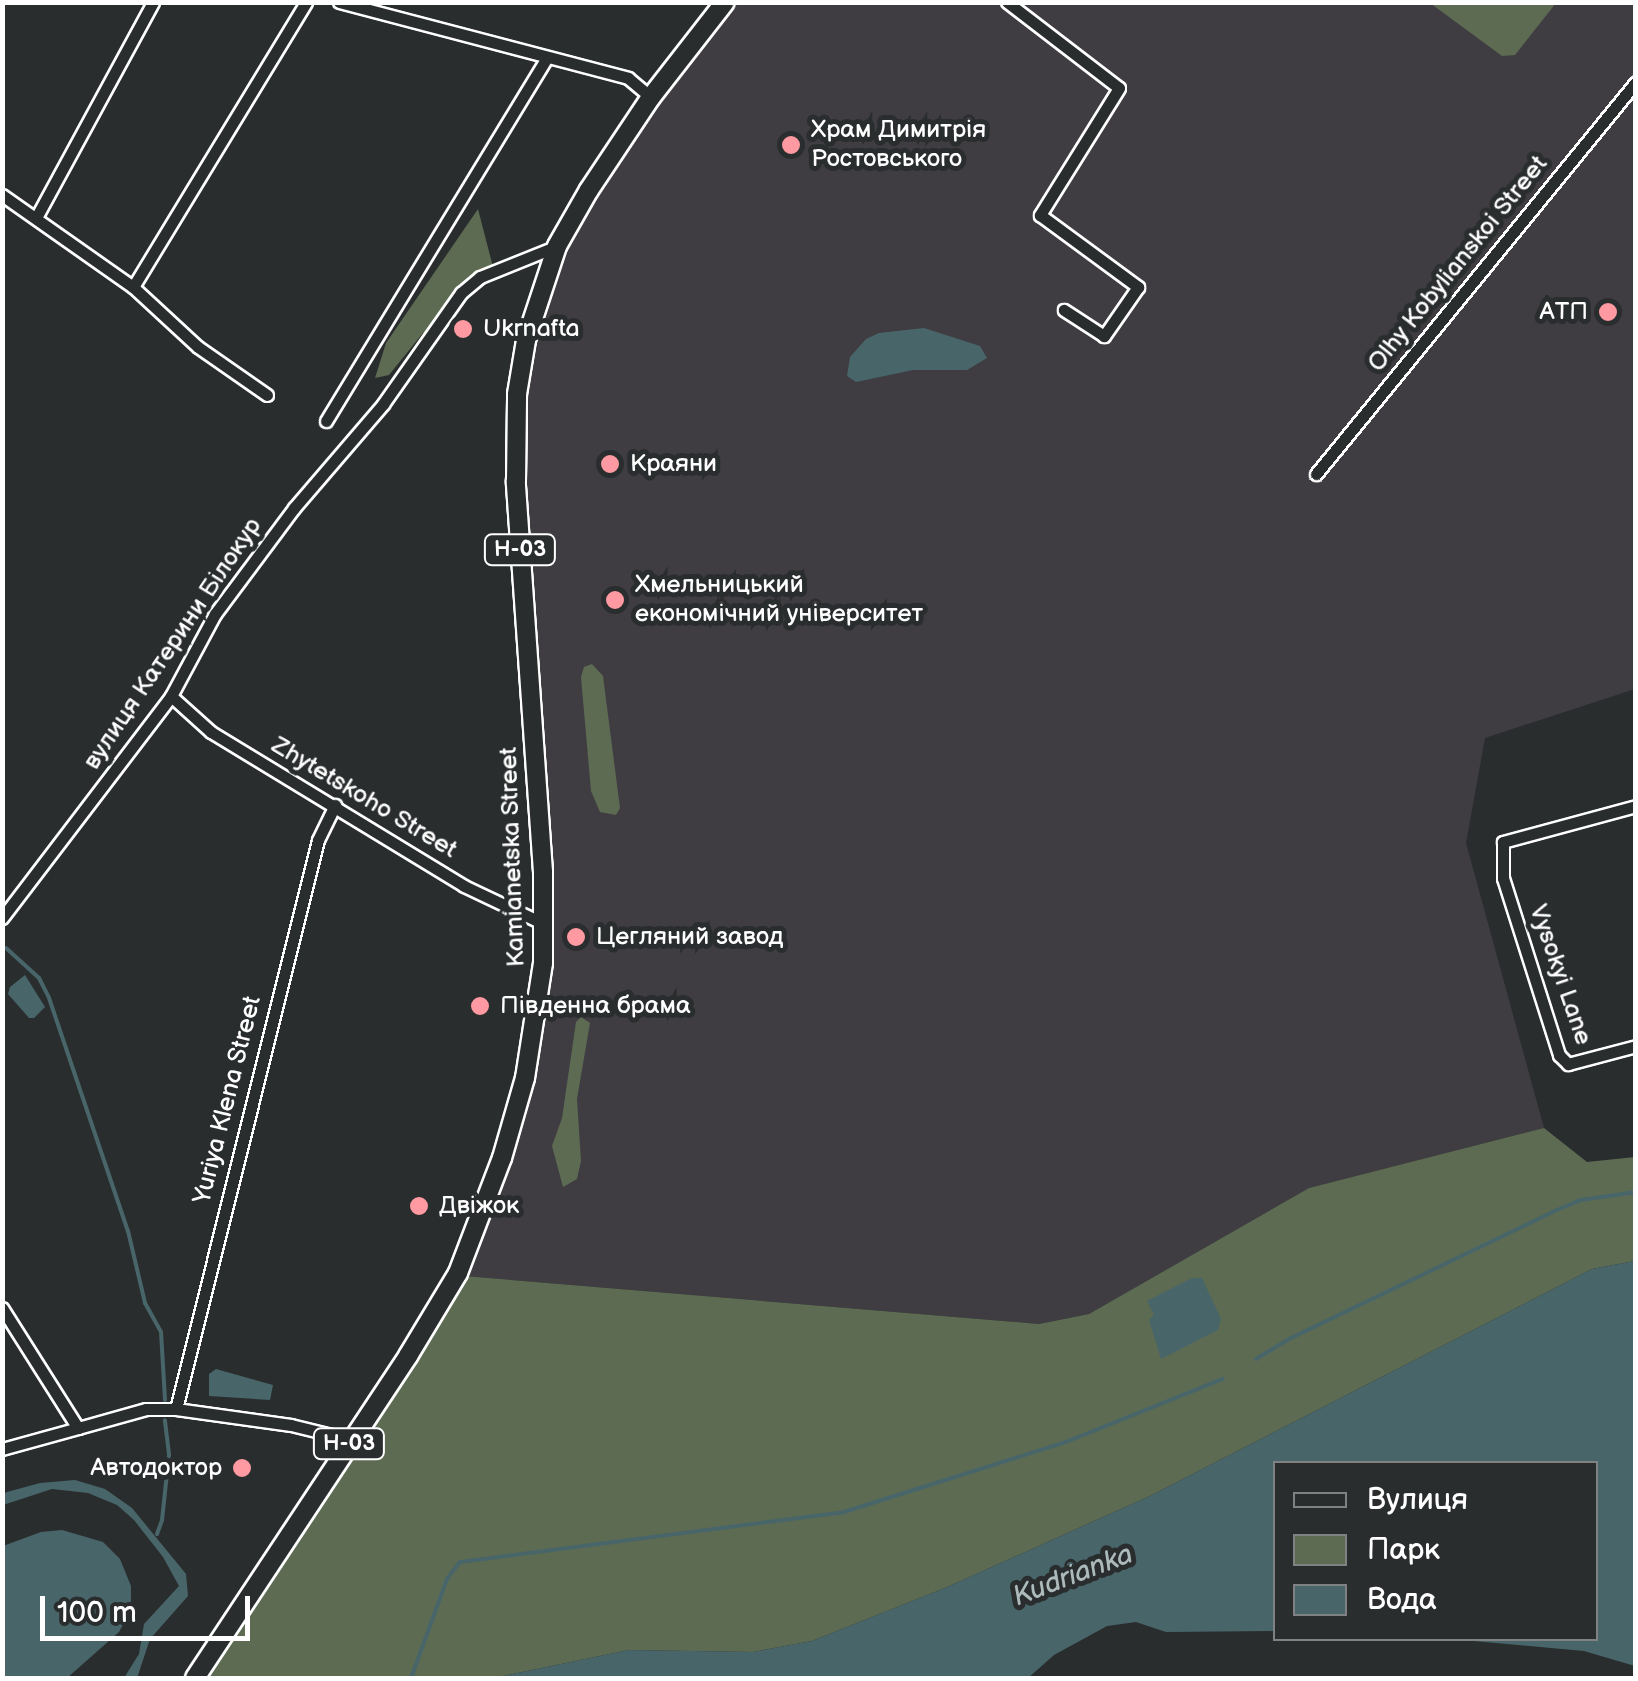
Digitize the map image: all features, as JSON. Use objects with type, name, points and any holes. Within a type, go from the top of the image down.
[{"type":"main road","name":"Kamianetska Street","points":[[195,1678],[458,1273],[497,1172],[526,1078],[539,995],[544,924],[518,519],[517,394],[537,297],[557,246],[651,97],[725,2]]},
{"type":"street","points":[[37,216],[153,2]]},
{"type":"street","points":[[133,286],[306,2]]},
{"type":"street","points":[[339,2],[628,78],[651,97]]},
{"type":"street","points":[[1007,2],[1115,81],[1119,88],[1112,105],[1040,214],[1138,287],[1104,336],[1064,310]]},
{"type":"street","points":[[326,420],[546,59]]},
{"type":"street","name":"Olhy Kobylianskoi Street","points":[[1316,474],[1636,82]]},
{"type":"street","points":[[2,195],[133,286],[198,347],[268,395]]},
{"type":"street","name":"вулиця Катерини Білокур","points":[[2,918],[172,696],[216,614],[294,508],[383,404],[455,301],[480,277],[557,246]]},
{"type":"street","name":"Zhytetskoho Street","points":[[172,696],[211,732],[464,886],[544,924]]},
{"type":"street","name":"Yuriya Klena Street","points":[[176,1409],[318,840],[335,805]]},
{"type":"street","name":"Vysokyi Lane","points":[[1636,806],[1503,842],[1503,878],[1559,1056],[1568,1064],[1636,1046]]},
{"type":"street","points":[[2,1308],[78,1428]]},
{"type":"street","points":[[2,1449],[146,1409],[176,1409],[286,1424],[352,1440]]},
{"type":"shaded area","points":[[735,3],[1635,3],[1635,689],[1485,738],[1466,843],[1544,1128],[1309,1188],[1089,1314],[1039,1324],[464,1276],[532,1079],[544,1013],[551,924],[526,538],[524,395],[544,299],[564,249],[595,194],[657,101]]},
{"type":"green space","points":[[1430,3],[1556,3],[1515,55],[1502,56]]},
{"type":"green space","points":[[478,209],[493,267],[431,332],[423,333],[389,375],[375,378],[386,343]]},
{"type":"green space","points":[[592,664],[603,676],[620,808],[616,815],[600,812],[591,791],[581,677],[584,667]]},
{"type":"green space","points":[[581,1017],[590,1023],[577,1099],[581,1161],[577,1179],[563,1187],[552,1146],[562,1118],[576,1022]]},
{"type":"green space","points":[[1544,1128],[1587,1162],[1635,1157],[1635,1261],[1592,1269],[1150,1496],[945,1588],[812,1641],[753,1652],[629,1650],[493,1678],[204,1678],[464,1276],[1039,1324],[1089,1314],[1309,1188]]},
{"type":"water","points":[[924,328],[980,346],[987,358],[967,370],[913,370],[856,382],[847,376],[850,357],[866,339],[879,333]]},
{"type":"water","points":[[25,975],[45,1007],[34,1018],[29,1018],[8,994],[10,987]]},
{"type":"water","name":"Kudrianka","points":[[1635,1261],[1635,1666],[1584,1651],[1474,1641],[1598,1641],[1598,1461],[1273,1461],[1273,1631],[1166,1632],[1136,1622],[1107,1626],[1054,1655],[1028,1678],[493,1678],[629,1650],[753,1652],[812,1641],[945,1588],[1150,1496],[1592,1269]]},
{"type":"water","points":[[1192,1278],[1202,1278],[1221,1319],[1218,1330],[1161,1359],[1149,1320],[1154,1315],[1147,1301]]},
{"type":"water","points":[[216,1369],[273,1385],[270,1400],[209,1396],[209,1374]]},
{"type":"water","points":[[75,1480],[105,1489],[132,1508],[186,1574],[188,1596],[150,1639],[137,1678],[124,1678],[139,1654],[144,1624],[179,1586],[163,1557],[117,1505],[88,1493],[52,1489],[3,1505],[3,1494],[7,1492],[40,1483]]},
{"type":"water","points":[[62,1530],[103,1542],[120,1559],[131,1586],[131,1610],[119,1632],[67,1678],[3,1678],[3,1546],[41,1532]]},
{"type":"waterway","points":[[6,948],[39,978],[49,998],[128,1231],[145,1303],[161,1332],[165,1400]]},
{"type":"waterway","points":[[1256,1359],[1291,1338],[1557,1210],[1581,1200],[1636,1192]]},
{"type":"waterway","points":[[411,1678],[447,1579],[460,1562],[844,1512],[1066,1442],[1223,1379]]},
{"type":"waterway","points":[[157,1534],[169,1454],[165,1420]]},
{"type":"place","name":"Храм Димитрія Ростовського","points":[[791,145]]},
{"type":"place","name":"АТП","points":[[1608,312]]},
{"type":"place","name":"Ukrnafta","points":[[463,329]]},
{"type":"place","name":"Краяни","points":[[610,464]]},
{"type":"place","name":"Хмельницький економічний університет","points":[[615,600]]},
{"type":"place","name":"Цегляний завод","points":[[576,937]]},
{"type":"place","name":"Південна брама","points":[[480,1006]]},
{"type":"place","name":"Двіжок","points":[[419,1206]]},
{"type":"place","name":"Автодоктор","points":[[242,1468]]}]
